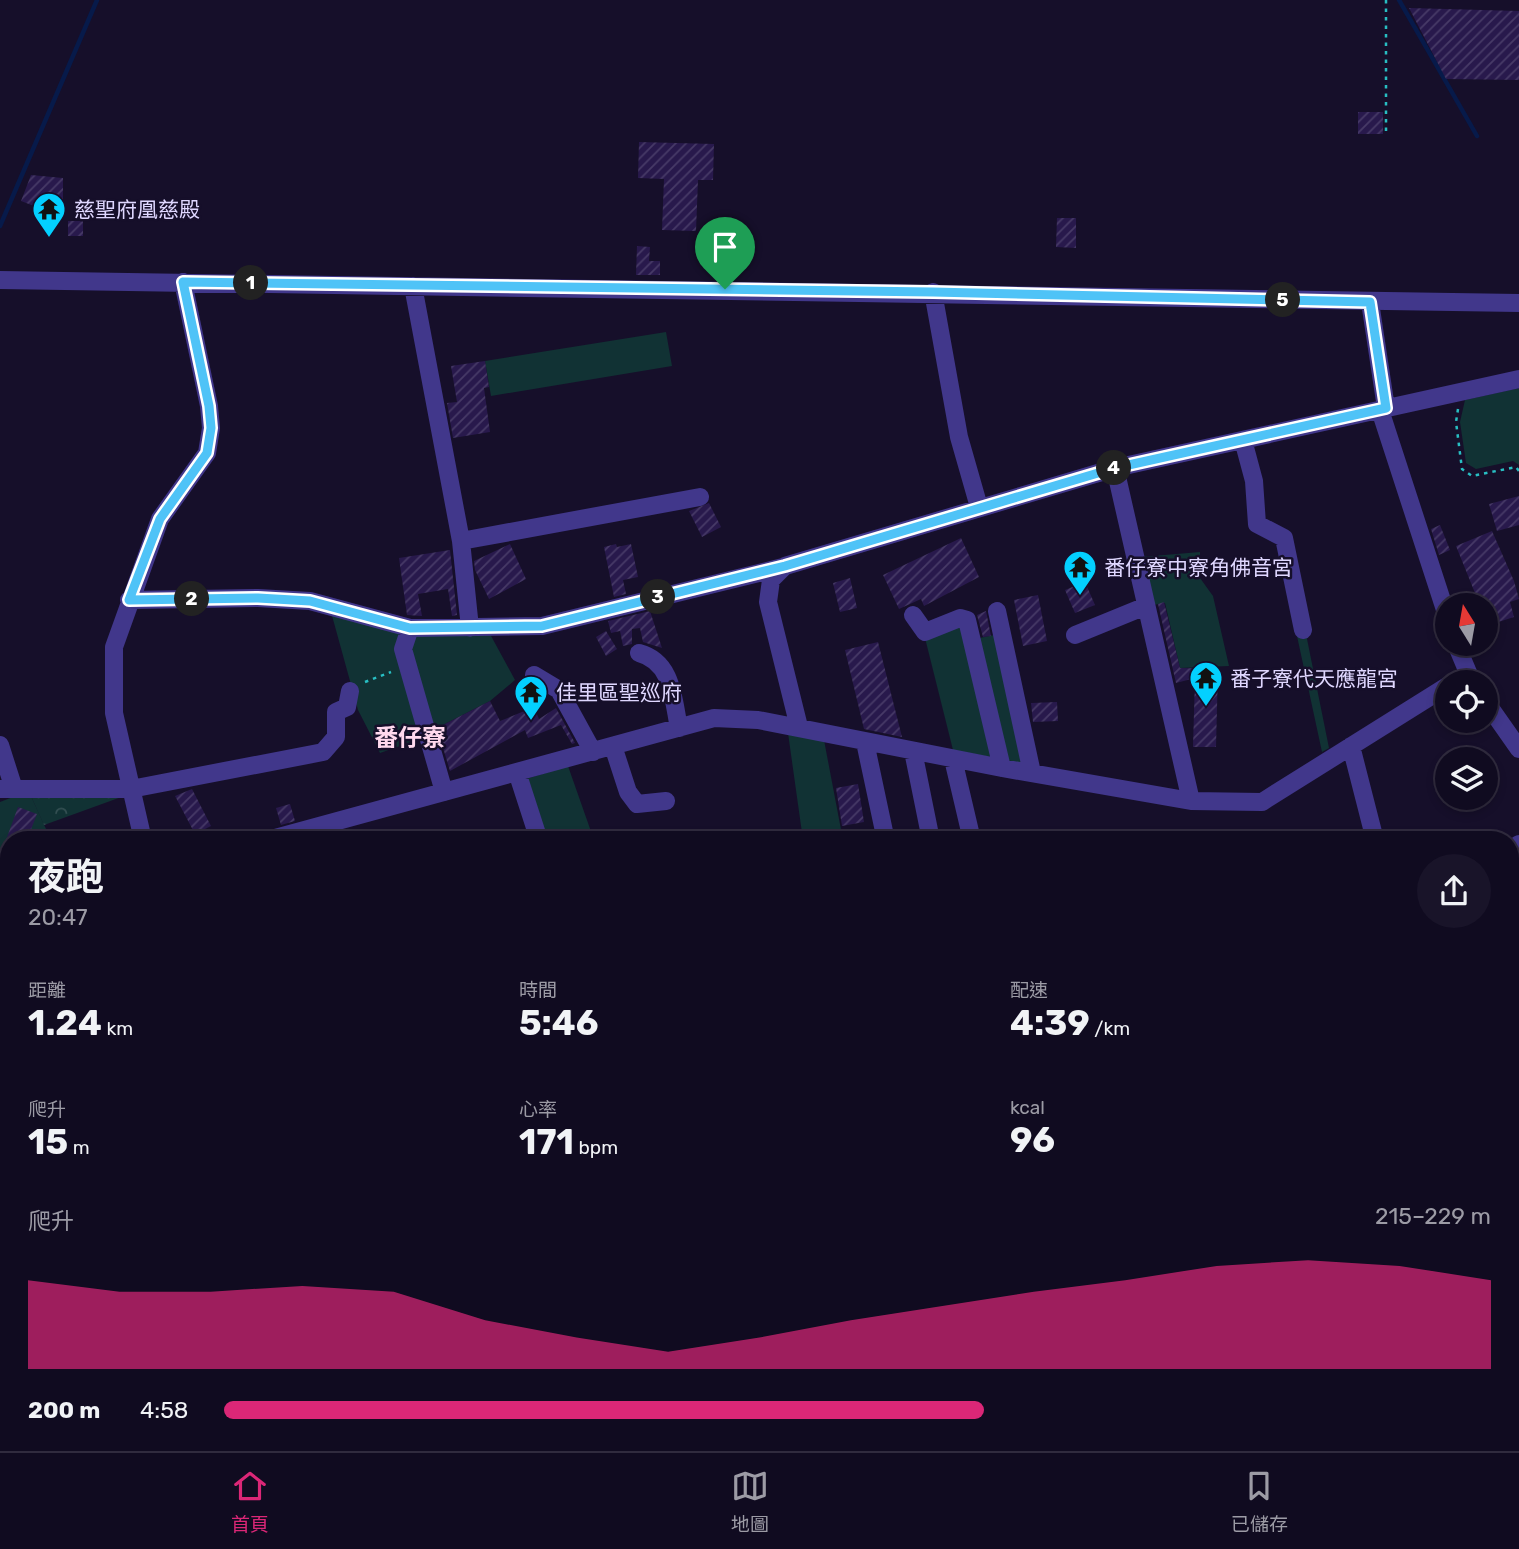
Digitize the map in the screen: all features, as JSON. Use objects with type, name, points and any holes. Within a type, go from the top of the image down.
[{"type":"street","points":[[0,280],[933,292],[1519,303]]},
{"type":"street","points":[[141,831],[114,713],[114,647],[160,519],[207,453],[211,428],[209,406],[183,282]]},
{"type":"street","points":[[413,286],[461,541],[470,628]]},
{"type":"street","points":[[933,292],[959,437],[979,507]]},
{"type":"street","points":[[1370,302],[1383,409],[1440,593]]},
{"type":"street","points":[[129,600],[258,598],[310,601],[410,628],[542,626],[785,566],[1115,468],[1519,379]]},
{"type":"street","points":[[1243,440],[1254,481],[1257,524],[1284,538],[1303,630]]},
{"type":"street","points":[[1115,468],[1191,801]]},
{"type":"street","points":[[461,541],[700,497]]},
{"type":"street","points":[[785,566],[771,580],[768,602],[799,727]]},
{"type":"street","points":[[1075,635],[1146,606]]},
{"type":"street","points":[[997,611],[1032,773]]},
{"type":"street","points":[[913,615],[925,632],[960,618],[967,620],[1002,768]]},
{"type":"street","points":[[410,628],[403,649],[444,792]]},
{"type":"street","points":[[639,653],[662,665],[668,676],[679,728]]},
{"type":"street","points":[[534,675],[559,690],[593,752]]},
{"type":"street","points":[[0,745],[7,789],[131,789],[323,752],[336,737],[336,712],[347,707],[350,691]]},
{"type":"street","points":[[301,831],[715,718],[758,720],[799,727],[953,759],[1191,801],[1262,802],[1435,694]]},
{"type":"street","points":[[1498,719],[1519,749]]},
{"type":"street","points":[[865,742],[884,831]]},
{"type":"street","points":[[613,746],[628,792],[636,804],[666,802]]},
{"type":"street","points":[[1351,746],[1373,831]]},
{"type":"street","points":[[912,751],[929,831]]},
{"type":"street","points":[[953,759],[970,831]]},
{"type":"street","points":[[517,772],[536,831]]},
{"type":"path","points":[[1386,0],[1386,131]]},
{"type":"path","points":[[1460,392],[1456,422],[1462,469],[1472,476],[1516,467],[1519,471]]},
{"type":"path","points":[[350,691],[371,677],[408,668]]},
{"type":"green space","points":[[666,332],[672,366],[491,396],[485,361]]},
{"type":"green space","points":[[1519,388],[1519,465],[1513,461],[1476,469],[1466,463],[1460,422],[1465,400]]},
{"type":"green space","points":[[1200,552],[1200,578],[1213,596],[1229,666],[1180,668],[1165,603],[1153,605],[1141,557]]},
{"type":"green space","points":[[331,612],[398,629],[420,739],[380,753],[358,710]]},
{"type":"green space","points":[[960,623],[965,641],[994,635],[1022,763],[953,750],[925,638]]},
{"type":"green space","points":[[490,634],[515,680],[490,701],[431,731],[407,644],[413,636]]},
{"type":"green space","points":[[1306,634],[1329,748],[1322,752],[1297,636]]},
{"type":"green space","points":[[788,733],[824,740],[841,831],[802,831]]},
{"type":"green space","points":[[568,766],[591,831],[542,831],[526,779]]},
{"type":"green space","points":[[18,795],[31,796],[47,831],[0,831],[0,802]]},
{"type":"green space","points":[[31,796],[124,796],[44,825]]},
{"type":"building","points":[[1409,8],[1519,11],[1519,80],[1446,79]]},
{"type":"building","points":[[1358,112],[1383,112],[1383,134],[1358,134]]},
{"type":"building","points":[[639,142],[714,144],[713,180],[698,180],[696,231],[662,230],[664,179],[638,178]]},
{"type":"building","points":[[31,175],[63,178],[63,213],[52,213],[21,201]]},
{"type":"building","points":[[1057,218],[1076,218],[1076,248],[1056,247]]},
{"type":"building","points":[[68,221],[83,221],[83,236],[68,236]]},
{"type":"building","points":[[637,246],[650,247],[649,261],[660,261],[660,275],[636,275]]},
{"type":"building","points":[[485,361],[489,387],[484,388],[490,432],[453,438],[447,403],[457,402],[451,366]]},
{"type":"building","points":[[1519,496],[1519,525],[1497,531],[1489,504]]},
{"type":"building","points":[[709,503],[721,527],[702,537],[689,511]]},
{"type":"building","points":[[1440,525],[1450,550],[1439,555],[1431,529]]},
{"type":"building","points":[[1492,531],[1519,599],[1510,602],[1514,617],[1498,622],[1498,593],[1475,593],[1456,546]]},
{"type":"building","points":[[961,538],[979,577],[924,606],[921,599],[899,609],[883,575]]},
{"type":"building","points":[[510,544],[526,579],[489,599],[475,570],[474,561]]},
{"type":"building","points":[[616,544],[617,547],[631,544],[638,577],[623,580],[626,594],[614,597],[604,547]]},
{"type":"building","points":[[450,550],[457,615],[452,616],[448,589],[418,594],[422,616],[407,615],[399,558]]},
{"type":"building","points":[[850,578],[857,608],[840,612],[833,583]]},
{"type":"building","name":"番仔寮中寮角佛音宮","points":[[1085,582],[1095,605],[1075,613],[1065,590]]},
{"type":"building","points":[[1038,595],[1047,641],[1023,646],[1014,600]]},
{"type":"building","name":"番子寮代天應龍宮","points":[[1164,602],[1180,668],[1218,669],[1216,747],[1193,747],[1195,678],[1176,683],[1158,604]]},
{"type":"building","points":[[650,611],[662,648],[643,642],[640,628],[632,629],[632,644],[623,646],[620,631],[611,633],[608,621]]},
{"type":"building","points":[[986,611],[991,636],[983,637],[977,615]]},
{"type":"building","points":[[606,631],[617,649],[606,656],[596,637]]},
{"type":"building","points":[[878,642],[902,737],[864,729],[845,650]]},
{"type":"building","points":[[490,701],[500,721],[534,707],[539,719],[556,708],[575,743],[572,744],[561,725],[528,738],[525,730],[450,771],[437,728]]},
{"type":"building","points":[[1057,702],[1058,721],[1033,722],[1031,703]]},
{"type":"building","points":[[858,784],[864,822],[842,826],[836,788]]},
{"type":"building","points":[[192,789],[211,826],[193,831],[175,796]]},
{"type":"building","points":[[290,804],[295,821],[281,825],[276,808]]},
{"type":"building","points":[[18,807],[37,814],[30,831],[9,831]]},
{"type":"waterway","points":[[0,226],[97,0]]},
{"type":"waterway","points":[[1399,0],[1477,136]]},
{"type":"place","name":"慈聖府凰慈殿","points":[[49,239]]},
{"type":"place","name":"番仔寮中寮角佛音宮","points":[[1080,597]]},
{"type":"place","name":"番子寮代天應龍宮","points":[[1206,708]]},
{"type":"place","name":"佳里區聖巡府","points":[[531,722]]},
{"type":"district","name":"番仔寮","points":[[410,738]]},
{"type":"route","points":[[183,282],[725,289],[1370,302],[1386,408],[1115,468],[785,566],[542,626],[410,628],[310,601],[258,598],[129,600],[160,519],[207,453],[211,428],[209,406],[183,282]]}]
